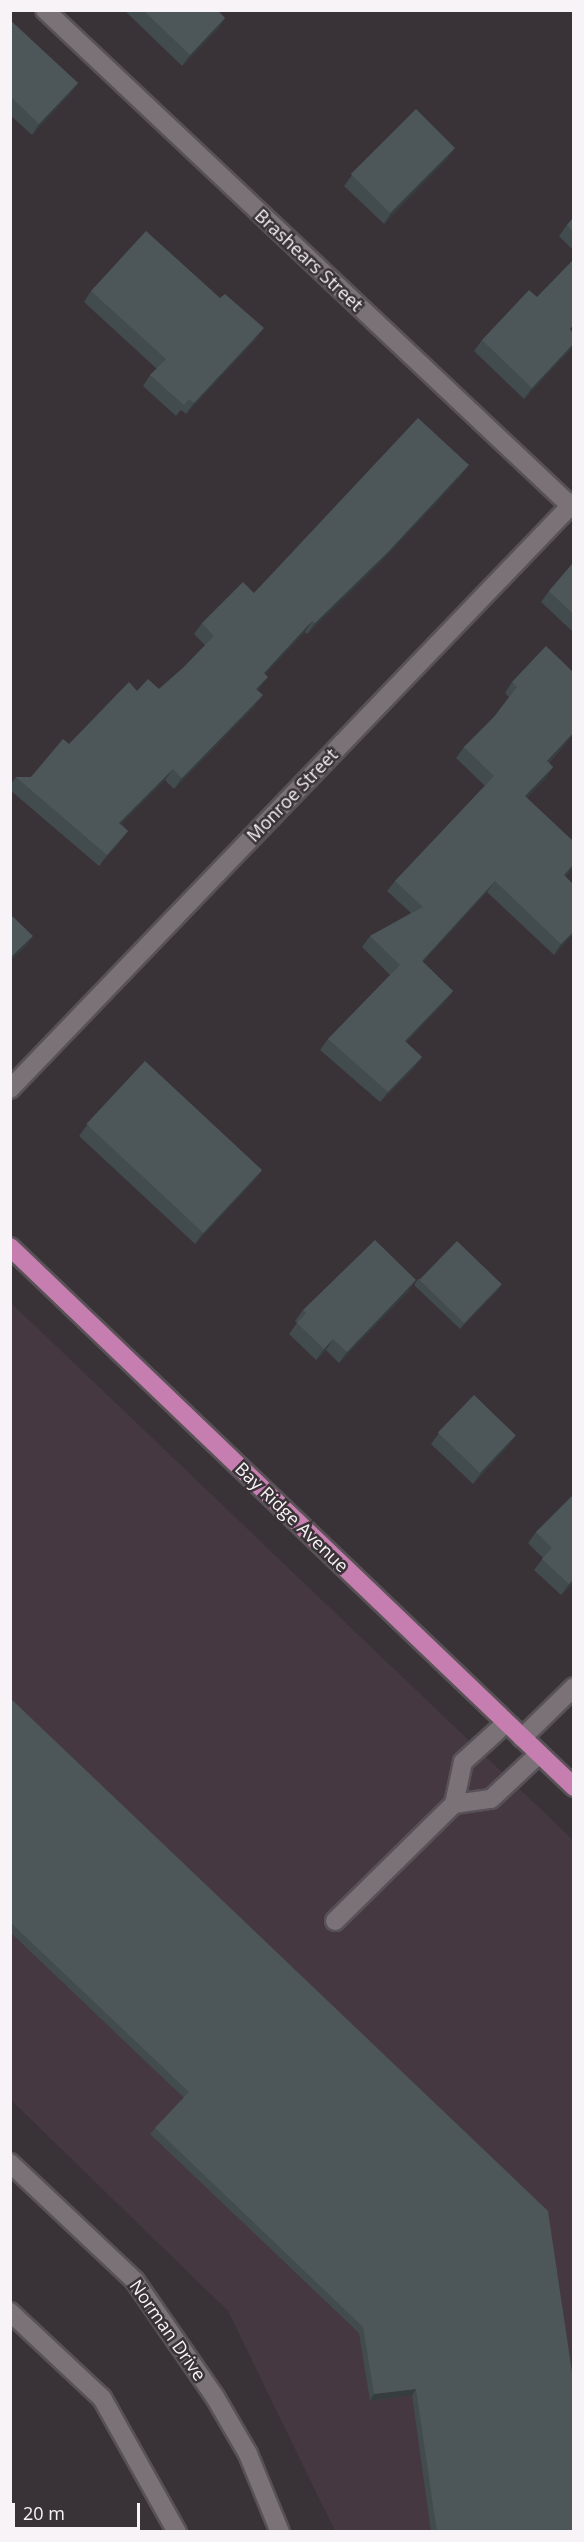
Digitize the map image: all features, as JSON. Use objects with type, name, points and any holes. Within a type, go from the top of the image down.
[{"type":"main road","name":"Bay Ridge Avenue","points":[[10,1247],[573,1787]]},
{"type":"street","name":"Brashears Street","points":[[45,10],[572,506]]},
{"type":"street","name":"Monroe Street","points":[[10,1089],[572,506]]},
{"type":"street","points":[[522,1738],[573,1687]]},
{"type":"street","points":[[335,1921],[454,1804],[463,1762],[507,1723]]},
{"type":"street","points":[[454,1804],[491,1799],[538,1754]]},
{"type":"street","name":"Norman Drive","points":[[10,2163],[108,2253],[141,2290],[215,2397],[248,2454],[280,2532]]},
{"type":"street","points":[[10,2312],[102,2398],[177,2532]]},
{"type":"shaded area","points":[[10,1302],[573,1840],[573,2531],[335,2531],[228,2311],[11,2100]]},
{"type":"building","points":[[143,10],[217,10],[225,18],[190,55]]},
{"type":"building","points":[[10,20],[78,83],[39,124],[10,96]]},
{"type":"building","points":[[416,109],[455,148],[390,213],[351,174]]},
{"type":"building","points":[[573,218],[573,232],[567,225]]},
{"type":"building","points":[[146,231],[220,298],[225,294],[264,328],[194,403],[189,399],[184,405],[150,375],[166,359],[91,291]]},
{"type":"building","points":[[573,260],[573,325],[570,329],[573,333],[573,344],[532,388],[482,340],[529,290],[537,297]]},
{"type":"building","points":[[418,418],[469,465],[387,553],[315,623],[312,621],[264,673],[268,677],[256,689],[263,695],[182,778],[173,769],[119,823],[128,831],[107,855],[16,777],[31,777],[63,739],[69,744],[129,682],[137,691],[148,679],[159,689],[184,667],[214,636],[202,623],[243,582],[254,593]]},
{"type":"building","points":[[573,563],[573,614],[549,591]]},
{"type":"building","points":[[546,646],[573,672],[573,733],[547,761],[553,767],[525,796],[573,841],[573,865],[564,875],[573,884],[573,932],[561,944],[495,881],[422,961],[453,991],[405,1041],[422,1057],[388,1092],[328,1039],[400,965],[370,936],[423,907],[395,881],[494,776],[464,747],[494,717],[517,687],[512,682]]},
{"type":"building","points":[[10,914],[33,936],[10,958]]},
{"type":"building","points":[[145,1061],[262,1170],[203,1233],[86,1124]]},
{"type":"building","points":[[375,1240],[416,1280],[347,1352],[333,1339],[324,1349],[297,1323],[306,1313],[303,1310]]},
{"type":"building","points":[[457,1241],[502,1284],[464,1323],[419,1280]]},
{"type":"building","points":[[474,1395],[516,1435],[480,1473],[438,1432]]},
{"type":"building","points":[[573,1495],[573,1580],[569,1584],[542,1559],[552,1548],[536,1532]]},
{"type":"building","points":[[10,1698],[548,2211],[573,2379],[573,2532],[437,2532],[416,2389],[374,2394],[363,2327],[155,2128],[189,2092],[10,1922]]}]
